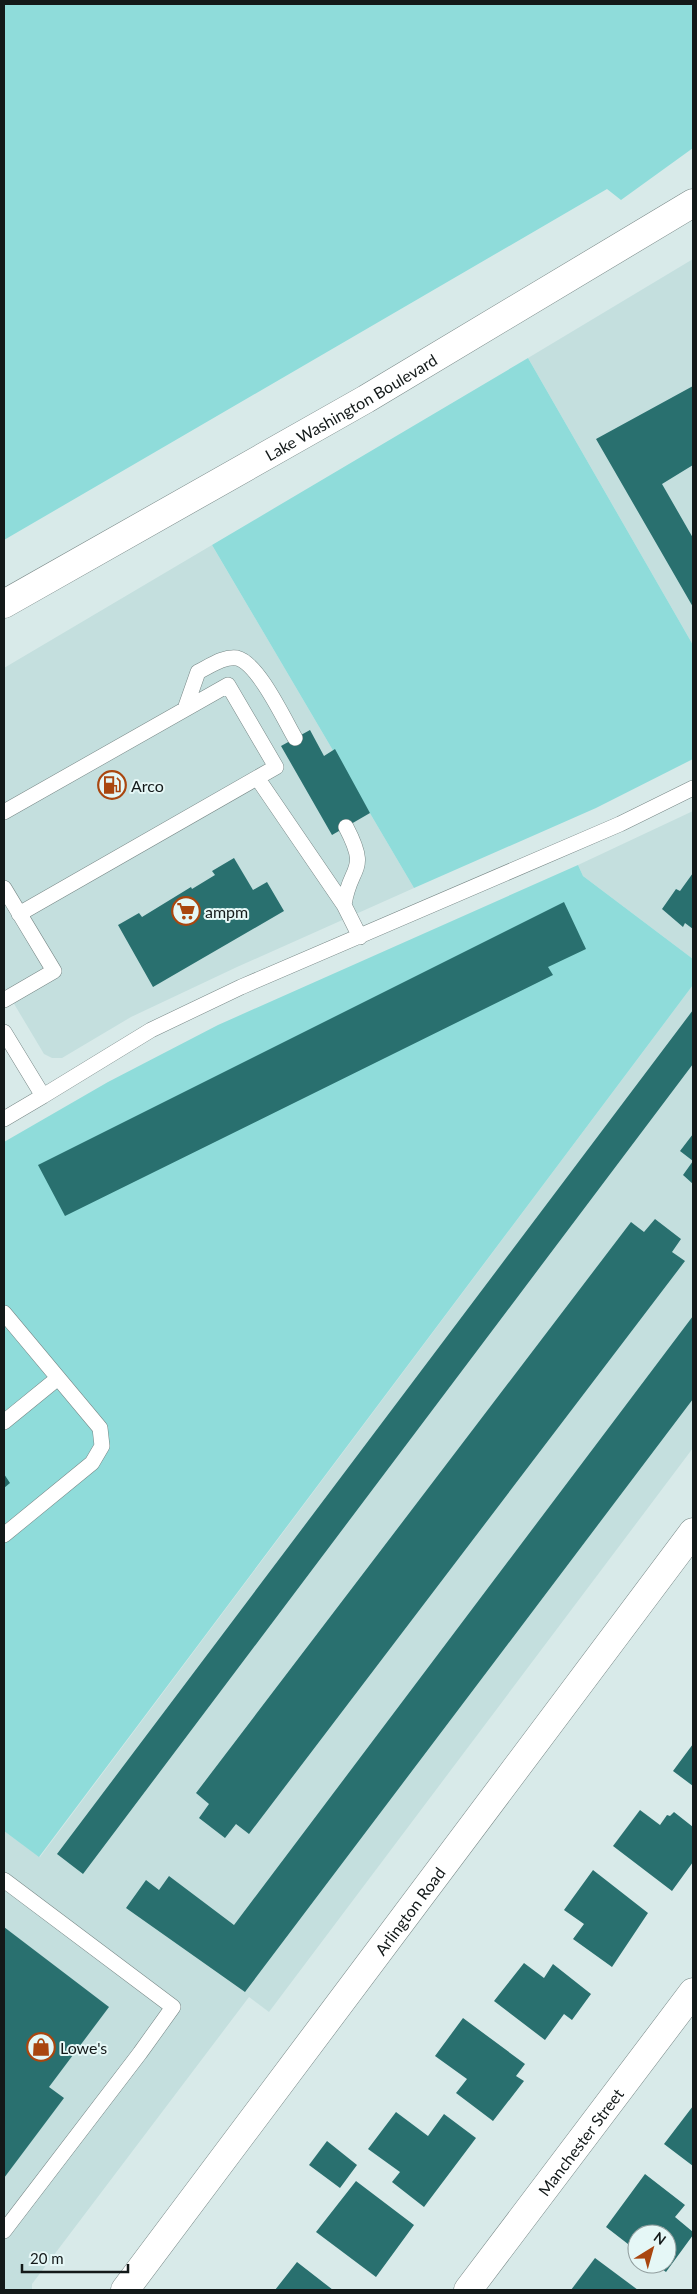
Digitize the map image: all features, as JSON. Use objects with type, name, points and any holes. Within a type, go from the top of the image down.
[{"type":"street","name":"Lake Washington Boulevard","points":[[4,604],[366,399],[693,203]]},
{"type":"street","name":"Arlington Road","points":[[125,2290],[693,1532]]},
{"type":"street","name":"Manchester Street","points":[[468,2290],[693,1992]]},
{"type":"lane","points":[[185,709],[198,672],[224,659],[237,658],[247,662],[258,676],[296,738]]},
{"type":"lane","points":[[4,812],[228,685],[276,767],[19,914]]},
{"type":"lane","points":[[258,779],[344,905],[360,937]]},
{"type":"lane","points":[[4,1119],[151,1030],[241,987],[620,824],[693,788]]},
{"type":"lane","points":[[344,905],[346,894],[357,871],[359,857],[346,827]]},
{"type":"lane","points":[[4,888],[54,971],[4,1000]]},
{"type":"lane","points":[[4,1032],[43,1096]]},
{"type":"lane","points":[[4,1313],[100,1428],[102,1446],[92,1463],[4,1535]]},
{"type":"lane","points":[[4,1422],[58,1378]]},
{"type":"lane","points":[[4,1880],[173,2007],[4,2230]]},
{"type":"shaded area","points":[[4,4],[693,4],[693,148],[621,200],[607,189],[4,540]]},
{"type":"shaded area","points":[[693,259],[693,645],[528,358]]},
{"type":"shaded area","points":[[528,358],[693,645],[693,759],[596,808],[414,888],[212,545]]},
{"type":"shaded area","points":[[212,545],[414,888],[237,967],[131,1017],[62,1058],[52,1058],[44,1054],[4,987],[4,668]]},
{"type":"shaded area","points":[[693,811],[693,959],[583,876],[578,865]]},
{"type":"shaded area","points":[[578,865],[583,876],[693,959],[693,985],[39,1857],[4,1831],[4,1142],[108,1082],[218,1025]]},
{"type":"shaded area","points":[[693,985],[693,1448],[269,2012],[249,1997],[32,2284],[32,2290],[4,2290],[4,1831],[40,1857]]},
{"type":"building","points":[[693,386],[693,465],[662,484],[693,538],[693,607],[596,439]]},
{"type":"building","points":[[310,730],[324,756],[335,749],[370,813],[332,835],[281,746]]},
{"type":"building","points":[[234,858],[253,890],[267,882],[284,911],[153,987],[118,925],[139,913],[142,917],[191,887],[192,889],[215,875],[212,871]]},
{"type":"building","points":[[693,873],[693,929],[685,923],[683,927],[662,909],[676,889],[680,891]]},
{"type":"building","points":[[564,902],[586,949],[548,967],[553,975],[65,1216],[38,1165]]},
{"type":"building","points":[[693,1010],[693,1064],[83,1874],[57,1854]]},
{"type":"building","points":[[693,1134],[693,1161],[680,1151]]},
{"type":"building","points":[[693,1161],[693,1184],[683,1175]]},
{"type":"building","points":[[655,1219],[681,1239],[672,1252],[685,1261],[249,1834],[236,1824],[225,1838],[199,1818],[209,1804],[196,1793],[631,1222],[644,1232]]},
{"type":"building","points":[[693,1316],[693,1399],[245,1992],[126,1908],[146,1880],[159,1890],[169,1876],[234,1925]]},
{"type":"building","points":[[4,1474],[10,1483],[4,1488]]},
{"type":"building","points":[[693,1744],[693,1786],[673,1771]]},
{"type":"building","points":[[640,1810],[660,1825],[667,1815],[670,1816],[674,1812],[693,1827],[693,1862],[672,1891],[613,1846]]},
{"type":"building","points":[[593,1870],[648,1913],[612,1967],[573,1939],[584,1924],[564,1910]]},
{"type":"building","name":"Lowe's","points":[[4,1927],[109,2007],[49,2087],[64,2098],[4,2178]]},
{"type":"building","points":[[524,1963],[544,1978],[553,1964],[591,1994],[572,2020],[564,2014],[545,2040],[494,2001]]},
{"type":"building","points":[[463,2018],[525,2064],[516,2076],[524,2081],[493,2121],[456,2093],[467,2079],[435,2056]]},
{"type":"building","points":[[693,2106],[693,2166],[664,2144]]},
{"type":"building","points":[[396,2112],[428,2136],[444,2114],[476,2138],[424,2207],[392,2182],[400,2172],[368,2149]]},
{"type":"building","points":[[327,2141],[357,2165],[340,2188],[309,2165]]},
{"type":"building","points":[[645,2174],[685,2205],[675,2217],[693,2232],[693,2235],[677,2257],[677,2224],[627,2224],[627,2243],[606,2227]]},
{"type":"building","points":[[356,2181],[414,2225],[376,2277],[316,2232]]},
{"type":"building","points":[[595,2258],[638,2290],[571,2290]]},
{"type":"building","points":[[297,2262],[333,2290],[275,2290]]},
{"type":"place","name":"Arco","points":[[112,785]]},
{"type":"place","name":"ampm","points":[[186,911]]},
{"type":"place","name":"Lowe's","points":[[41,2047]]}]
